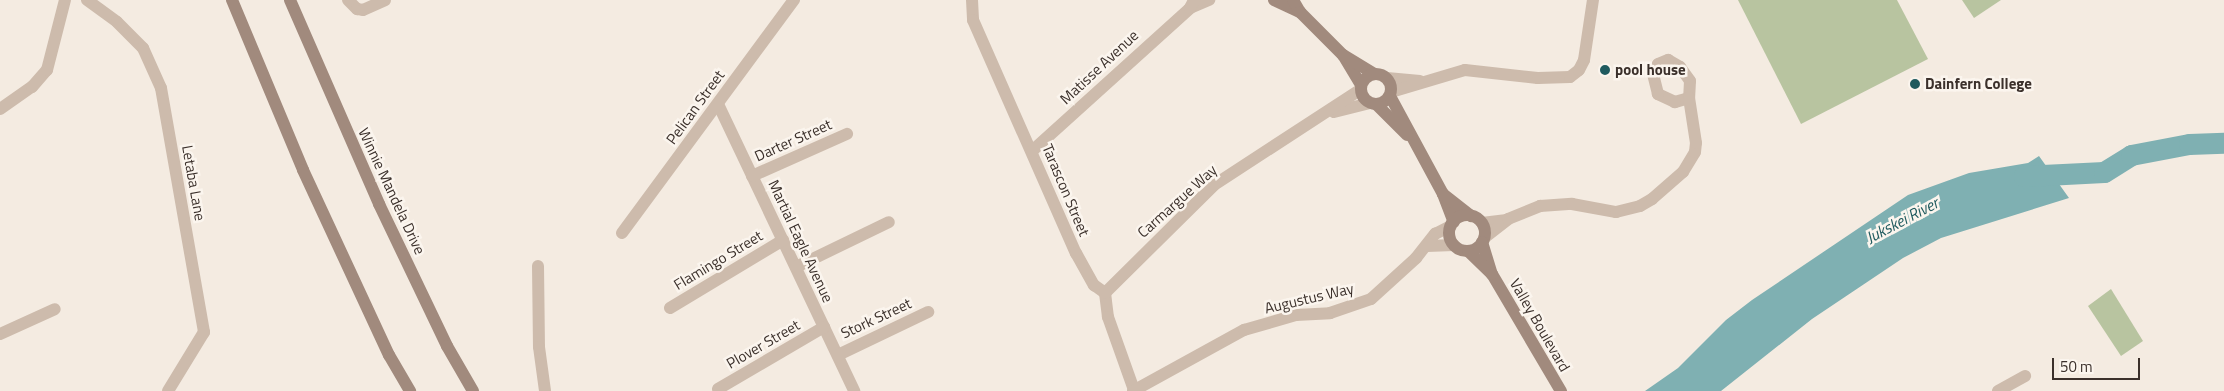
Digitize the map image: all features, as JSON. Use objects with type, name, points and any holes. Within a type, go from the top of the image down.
[{"type":"main road","points":[[232,0],[303,170],[389,355],[410,391]]},
{"type":"main road","name":"Winnie Mandela Drive","points":[[290,0],[379,204],[447,346],[473,391]]},
{"type":"main road","points":[[1274,0],[1300,12]]},
{"type":"main road","points":[[1293,0],[1300,12],[1343,55],[1373,74],[1387,78],[1391,94],[1411,138],[1443,194],[1452,224],[1450,236],[1454,245],[1468,251],[1483,240],[1476,220],[1443,194]]},
{"type":"main road","points":[[1343,55],[1361,88],[1373,104],[1411,138]]},
{"type":"main road","points":[[1361,88],[1373,74]]},
{"type":"main road","points":[[1373,104],[1391,94]]},
{"type":"main road","points":[[1452,224],[1476,220]]},
{"type":"main road","name":"Valley Boulevard","points":[[1483,240],[1492,274]]},
{"type":"main road","name":"Valley Boulevard","points":[[1468,251],[1492,274],[1561,391]]},
{"type":"street","points":[[0,109],[32,87],[47,70],[65,0]]},
{"type":"street","name":"Letaba Lane","points":[[87,0],[117,22],[143,48],[161,88],[204,321],[201,341],[168,391]]},
{"type":"street","points":[[348,0],[357,9],[363,10],[385,0]]},
{"type":"street","name":"Pelican Street","points":[[622,233],[794,0]]},
{"type":"street","name":"Tarascon Street","points":[[972,0],[974,20],[1076,253],[1094,285],[1105,293]]},
{"type":"street","name":"Matisse Avenue","points":[[1032,151],[1192,4],[1209,0]]},
{"type":"street","points":[[1391,94],[1420,81],[1465,70],[1562,78],[1576,73],[1584,60],[1593,0]]},
{"type":"street","points":[[1387,78],[1420,81]]},
{"type":"street","name":"Carmargue Way","points":[[1105,293],[1214,185],[1332,112],[1361,88]]},
{"type":"street","points":[[1476,220],[1508,219],[1549,204],[1616,212],[1640,206],[1652,199],[1682,172],[1694,152],[1696,143],[1689,98]]},
{"type":"street","name":"Martial Eagle Avenue","points":[[718,104],[854,391]]},
{"type":"street","name":"Carmargue Way","points":[[1332,112],[1373,104]]},
{"type":"street","name":"Darter Street","points":[[752,176],[847,134]]},
{"type":"street","points":[[1483,240],[1508,219]]},
{"type":"street","points":[[796,266],[889,222]]},
{"type":"street","name":"Augustus Way","points":[[1134,390],[1244,330],[1296,315],[1330,313],[1371,299],[1427,246],[1435,234],[1452,224]]},
{"type":"street","name":"Flamingo Street","points":[[670,308],[783,240]]},
{"type":"street","points":[[1427,246],[1454,245]]},
{"type":"street","points":[[538,266],[539,347],[545,391]]},
{"type":"street","points":[[1105,293],[1108,317],[1134,390]]},
{"type":"street","points":[[0,334],[55,309]]},
{"type":"street","name":"Stork Street","points":[[838,354],[928,312]]},
{"type":"street","name":"Plover Street","points":[[718,389],[824,327]]},
{"type":"street","points":[[1998,391],[2025,376]]},
{"type":"green space","points":[[1738,0],[1897,0],[1928,59],[1801,124]]},
{"type":"green space","points":[[1962,0],[2001,0],[1974,18]]},
{"type":"green space","points":[[2111,289],[2143,341],[2121,356],[2088,306]]},
{"type":"water","points":[[2039,156],[2069,198],[1941,238],[1903,258],[1812,319],[1721,391],[1645,391],[1678,368],[1726,320],[1752,300],[1908,195],[1969,173],[2028,163]]},
{"type":"waterway","name":"Jukskei River","points":[[2024,176],[2104,172],[2131,155],[2189,144],[2224,143]]},
{"type":"place","name":"pool house","points":[[1605,70]]},
{"type":"place","name":"Dainfern College","points":[[1915,84]]}]
